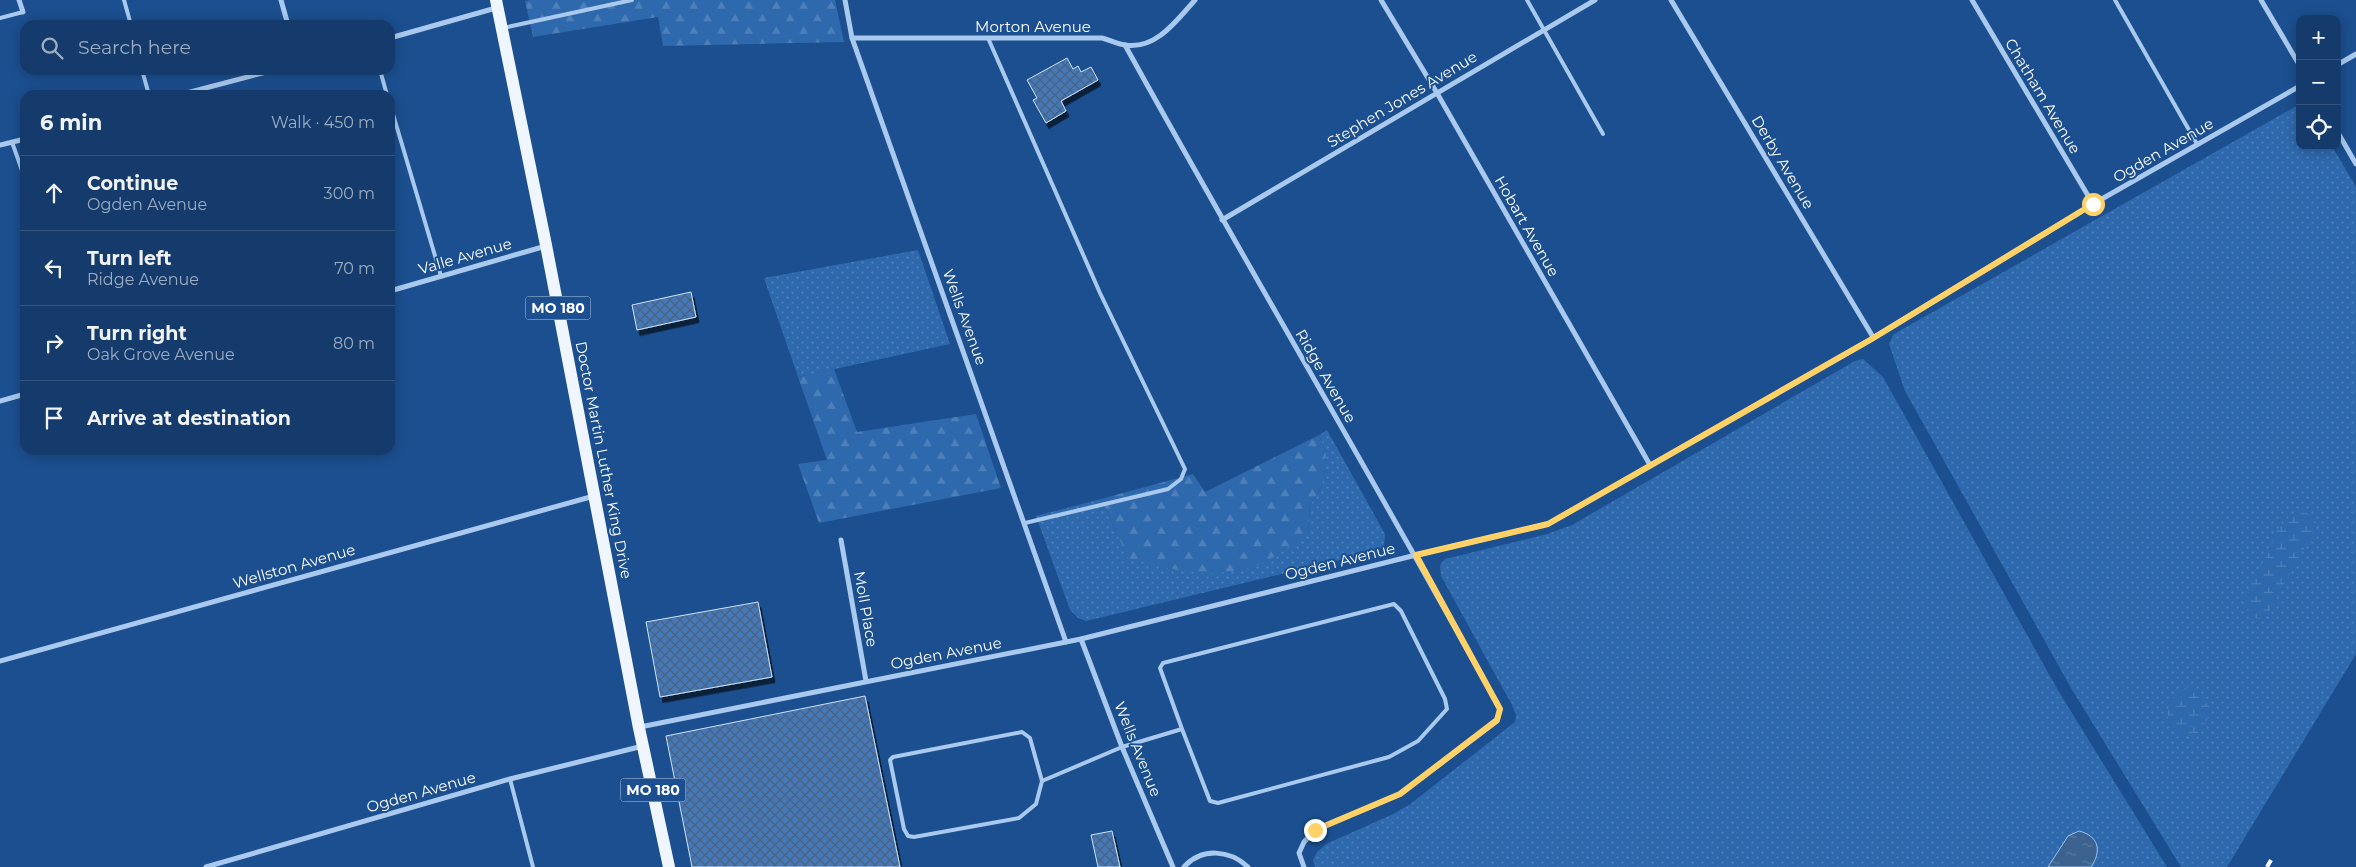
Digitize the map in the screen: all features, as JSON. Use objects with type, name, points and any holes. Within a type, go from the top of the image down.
[{"type":"main road","name":"Doctor Martin Luther King Drive","points":[[496,4],[546,246],[640,728],[670,867]]},
{"type":"street","points":[[19,0],[23,12]]},
{"type":"street","points":[[281,0],[287,20]]},
{"type":"street","name":"Wells Avenue","points":[[845,0],[852,38],[1066,642]]},
{"type":"street","name":"Morton Avenue","points":[[852,38],[1102,38],[1125,45],[1152,41],[1164,33],[1195,0]]},
{"type":"street","name":"Hobart Avenue","points":[[1381,0],[1437,93],[1650,465]]},
{"type":"street","name":"Stephen Jones Avenue","points":[[1222,220],[1595,0]]},
{"type":"street","name":"Derby Avenue","points":[[1671,0],[1874,337]]},
{"type":"street","name":"Chatham Avenue","points":[[1972,0],[2093,204]]},
{"type":"street","points":[[2261,0],[2296,60]]},
{"type":"street","points":[[395,36],[496,4]]},
{"type":"street","name":"Ridge Avenue","points":[[1125,45],[1222,220],[1416,555],[1500,709],[1497,720],[1400,794],[1315,830],[1304,842],[1299,853],[1304,867]]},
{"type":"street","points":[[2341,63],[2356,54]]},
{"type":"street","points":[[198,90],[255,75]]},
{"type":"street","name":"Ogden Avenue","points":[[640,728],[1081,639],[1548,524],[1874,337],[2093,204],[2296,88]]},
{"type":"street","points":[[2341,138],[2356,164]]},
{"type":"street","points":[[0,146],[20,140]]},
{"type":"street","name":"Valle Avenue","points":[[395,289],[546,246]]},
{"type":"street","points":[[0,401],[20,395]]},
{"type":"street","name":"Wellston Avenue","points":[[0,661],[594,496]]},
{"type":"street","name":"Moll Place","points":[[841,540],[866,681]]},
{"type":"street","name":"Wells Avenue","points":[[1081,639],[1122,747],[1173,867]]},
{"type":"street","name":"Ogden Avenue","points":[[206,867],[510,780],[644,746]]},
{"type":"street","points":[[1184,867],[1197,857],[1210,853],[1224,853],[1237,858],[1248,867]]},
{"type":"lane","points":[[124,0],[130,20]]},
{"type":"lane","points":[[501,29],[632,0]]},
{"type":"lane","points":[[1527,0],[1603,134]]},
{"type":"lane","points":[[2115,0],[2197,144]]},
{"type":"lane","points":[[0,18],[23,12]]},
{"type":"lane","points":[[988,38],[1100,293],[1185,469],[1181,478],[1168,489],[1025,523]]},
{"type":"lane","points":[[143,75],[148,90]]},
{"type":"lane","points":[[382,75],[386,90]]},
{"type":"lane","points":[[395,121],[441,276]]},
{"type":"lane","points":[[12,142],[20,165]]},
{"type":"lane","points":[[1394,604],[1406,619],[1444,699],[1446,709],[1418,741],[1389,758],[1218,803],[1210,801],[1182,729],[1160,668],[1163,663],[1394,604]]},
{"type":"lane","points":[[1042,781],[1122,747],[1182,729]]},
{"type":"lane","points":[[1022,732],[1030,738],[1042,781],[1036,804],[1019,818],[914,837],[908,836],[904,830],[890,760],[893,757],[1022,732]]},
{"type":"lane","points":[[510,780],[533,867]]},
{"type":"green space","points":[[835,0],[844,42],[663,46],[658,17],[533,37],[525,1]]},
{"type":"green space","points":[[2296,106],[2296,150],[2334,150],[2356,187],[2356,654],[2227,867],[2181,867],[2071,688],[1905,391],[1889,344],[1893,335]]},
{"type":"green space","points":[[918,250],[950,344],[798,377],[764,278]]},
{"type":"green space","points":[[1863,359],[1883,377],[2059,692],[2167,867],[2091,867],[2096,859],[2068,836],[2048,867],[1315,867],[1313,860],[1317,852],[1326,844],[1409,805],[1515,722],[1516,715],[1512,705],[1441,576],[1440,565],[1445,559],[1547,534],[1572,525],[1855,361]]},
{"type":"green space","points":[[834,369],[857,432],[976,414],[1001,488],[819,523],[798,464],[827,460],[798,377]]},
{"type":"green space","points":[[1327,430],[1385,534],[1384,545],[1377,551],[1086,621],[1078,618],[1070,610],[1036,516],[1101,499],[1128,558],[1308,535],[1310,505],[1324,482],[1326,453],[1319,435]]},
{"type":"green space","points":[[1319,435],[1326,453],[1324,482],[1310,505],[1308,535],[1271,559],[1241,570],[1209,573],[1193,572],[1128,558],[1101,499],[1193,474],[1205,492]]},
{"type":"green space","points":[[2301,511],[2311,515],[2316,521],[2316,527],[2267,615],[2258,619],[2249,614],[2244,604],[2253,580],[2269,552],[2277,530],[2291,515]]},
{"type":"green space","points":[[2188,687],[2198,691],[2210,708],[2208,718],[2202,729],[2190,737],[2177,731],[2168,721],[2168,710],[2174,696]]},
{"type":"water","points":[[2079,831],[2091,836],[2097,845],[2097,855],[2091,867],[2048,867],[2068,836]]},
{"type":"building","points":[[1067,58],[1073,69],[1078,66],[1081,72],[1091,67],[1098,80],[1061,101],[1066,111],[1046,123],[1033,100],[1037,98],[1027,80]]},
{"type":"building","points":[[691,292],[696,317],[637,330],[632,305]]},
{"type":"building","points":[[758,602],[772,677],[660,697],[646,622]]},
{"type":"building","points":[[865,696],[900,867],[692,867],[666,736]]},
{"type":"building","points":[[1112,831],[1120,867],[1098,867],[1091,835]]},
{"type":"railway","points":[[2267,867],[2271,860]]},
{"type":"route","points":[[1315,830],[1400,794],[1497,720],[1500,709],[1416,555],[1548,524],[1870,340],[2093,204]]}]
